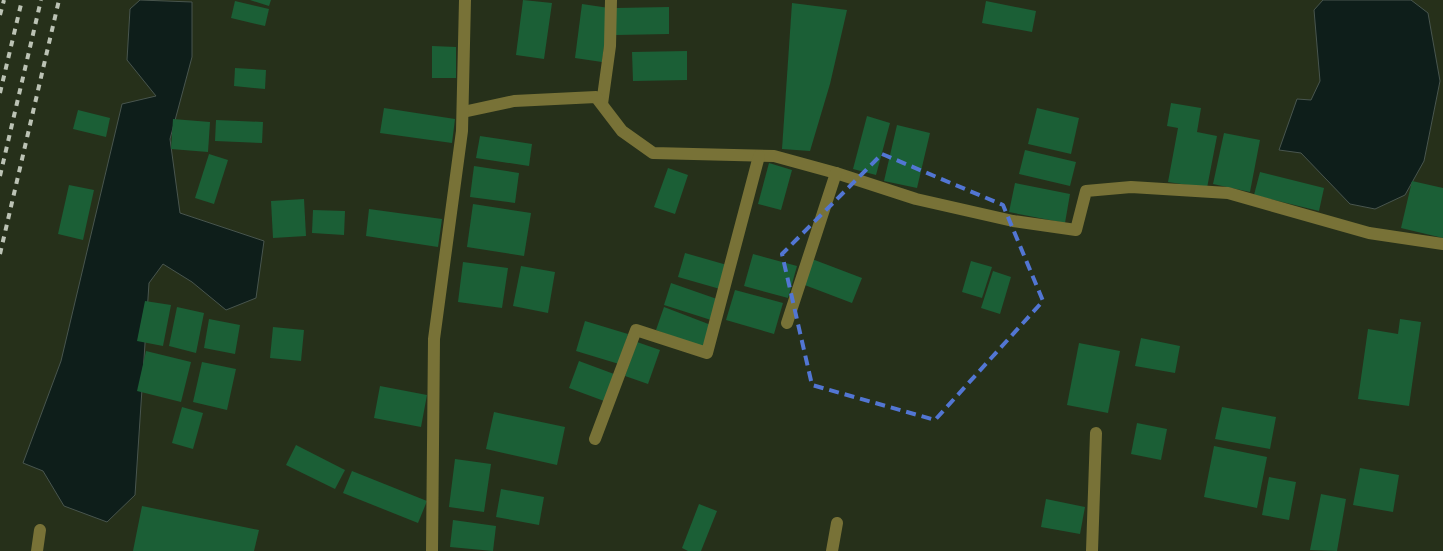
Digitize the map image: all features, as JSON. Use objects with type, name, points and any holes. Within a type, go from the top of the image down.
[{"type":"street","points":[[432,551],[434,339],[462,131],[465,0]]},
{"type":"street","points":[[602,104],[610,46],[611,0]]},
{"type":"street","points":[[463,112],[514,101],[596,97],[622,131],[653,153],[774,156],[836,173],[916,199],[1013,221],[1076,230],[1086,191],[1131,187],[1228,193],[1369,233],[1443,244]]},
{"type":"street","points":[[595,439],[636,330],[707,354],[760,156]]},
{"type":"street","points":[[787,323],[836,173]]},
{"type":"street","points":[[1092,551],[1096,433]]},
{"type":"street","points":[[832,551],[837,523]]},
{"type":"street","points":[[37,551],[40,530]]},
{"type":"highlighted area","points":[[882,154],[1003,205],[1043,301],[935,420],[812,385],[782,254]]},
{"type":"water","points":[[140,0],[192,2],[192,57],[170,139],[180,213],[264,241],[256,298],[226,310],[192,282],[163,264],[149,283],[135,495],[107,522],[64,506],[43,471],[23,463],[61,361],[122,104],[156,96],[127,60],[130,9]]},
{"type":"water","points":[[1323,0],[1411,0],[1428,13],[1440,81],[1424,161],[1405,195],[1375,209],[1350,204],[1301,153],[1279,150],[1297,99],[1311,100],[1320,81],[1314,10]]},
{"type":"building","points":[[250,0],[271,0],[269,6]]},
{"type":"building","points":[[523,0],[552,3],[544,59],[516,55]]},
{"type":"building","points":[[235,1],[269,9],[265,26],[231,18]]},
{"type":"building","points":[[986,1],[1036,11],[1032,32],[982,23]]},
{"type":"building","points":[[792,3],[847,10],[830,84],[810,151],[782,149]]},
{"type":"building","points":[[582,4],[609,8],[602,62],[575,58]]},
{"type":"building","points":[[669,7],[669,34],[616,35],[616,8]]},
{"type":"building","points":[[432,46],[456,47],[456,78],[432,78]]},
{"type":"building","points":[[687,51],[687,80],[633,81],[632,52]]},
{"type":"building","points":[[235,68],[266,70],[265,89],[234,86]]},
{"type":"building","points":[[1171,103],[1201,108],[1197,132],[1217,136],[1207,188],[1168,182],[1178,128],[1167,126]]},
{"type":"building","points":[[384,108],[455,119],[452,143],[380,133]]},
{"type":"building","points":[[1037,108],[1079,118],[1071,154],[1028,144]]},
{"type":"building","points":[[78,110],[110,118],[106,137],[73,129]]},
{"type":"building","points":[[867,116],[890,123],[876,175],[853,169]]},
{"type":"building","points":[[173,119],[210,122],[208,152],[171,149]]},
{"type":"building","points":[[216,120],[263,122],[262,143],[215,141]]},
{"type":"building","points":[[897,125],[930,133],[917,188],[884,181]]},
{"type":"building","points":[[1224,133],[1260,140],[1250,192],[1213,184]]},
{"type":"building","points":[[480,136],[532,144],[529,166],[476,158]]},
{"type":"building","points":[[1025,150],[1076,162],[1070,186],[1019,174]]},
{"type":"building","points":[[209,154],[228,160],[214,204],[195,198]]},
{"type":"building","points":[[769,163],[792,170],[781,210],[758,204]]},
{"type":"building","points":[[474,166],[519,173],[515,203],[470,197]]},
{"type":"building","points":[[668,168],[688,175],[675,214],[654,207]]},
{"type":"building","points":[[1260,172],[1324,188],[1319,211],[1254,195]]},
{"type":"building","points":[[1412,181],[1443,188],[1443,238],[1401,228]]},
{"type":"building","points":[[1015,183],[1070,194],[1065,223],[1009,212]]},
{"type":"building","points":[[69,185],[94,190],[83,240],[58,234]]},
{"type":"building","points":[[304,199],[306,236],[273,238],[271,201]]},
{"type":"building","points":[[473,204],[531,213],[524,256],[467,247]]},
{"type":"building","points":[[369,209],[442,219],[438,247],[366,236]]},
{"type":"building","points":[[313,210],[345,211],[344,235],[312,233]]},
{"type":"building","points":[[685,253],[727,265],[720,289],[678,277]]},
{"type":"building","points":[[753,254],[797,266],[788,298],[744,286]]},
{"type":"building","points":[[812,259],[862,278],[852,303],[802,284]]},
{"type":"building","points":[[971,261],[992,267],[982,298],[962,292]]},
{"type":"building","points":[[463,262],[508,268],[502,308],[458,302]]},
{"type":"building","points":[[521,266],[555,272],[548,313],[513,306]]},
{"type":"building","points":[[993,271],[1011,277],[1000,314],[981,308]]},
{"type":"building","points":[[671,283],[717,299],[711,320],[664,305]]},
{"type":"building","points":[[735,290],[783,303],[774,334],[726,320]]},
{"type":"building","points":[[145,301],[171,305],[163,346],[137,341]]},
{"type":"building","points":[[177,307],[204,313],[196,353],[169,346]]},
{"type":"building","points":[[664,307],[711,325],[702,348],[656,330]]},
{"type":"building","points":[[209,319],[240,325],[235,354],[204,348]]},
{"type":"building","points":[[1400,319],[1421,322],[1409,406],[1358,399],[1368,329],[1398,334]]},
{"type":"building","points":[[585,321],[628,334],[619,364],[576,351]]},
{"type":"building","points":[[273,327],[304,330],[301,361],[270,358]]},
{"type":"building","points":[[1141,338],[1180,346],[1175,373],[1135,366]]},
{"type":"building","points":[[637,342],[660,350],[648,384],[625,376]]},
{"type":"building","points":[[1079,343],[1120,351],[1108,413],[1067,405]]},
{"type":"building","points":[[146,351],[191,362],[181,402],[137,391]]},
{"type":"building","points":[[579,361],[614,374],[604,401],[569,388]]},
{"type":"building","points":[[202,362],[236,369],[227,410],[193,402]]},
{"type":"building","points":[[380,386],[427,395],[421,427],[374,418]]},
{"type":"building","points":[[182,407],[203,413],[193,449],[172,443]]},
{"type":"building","points":[[1222,407],[1276,417],[1270,449],[1215,439]]},
{"type":"building","points":[[494,412],[565,427],[557,465],[486,449]]},
{"type":"building","points":[[1137,423],[1167,429],[1161,460],[1131,454]]},
{"type":"building","points":[[296,445],[345,470],[335,489],[286,465]]},
{"type":"building","points":[[1214,446],[1267,457],[1257,508],[1204,497]]},
{"type":"building","points":[[455,459],[491,464],[484,512],[449,507]]},
{"type":"building","points":[[1360,468],[1399,475],[1393,512],[1353,505]]},
{"type":"building","points":[[352,471],[427,501],[418,523],[343,493]]},
{"type":"building","points":[[1269,477],[1296,482],[1289,520],[1262,515]]},
{"type":"building","points":[[501,489],[544,497],[539,525],[496,517]]},
{"type":"building","points":[[1321,494],[1346,499],[1337,551],[1310,550]]},
{"type":"building","points":[[1046,499],[1085,507],[1080,534],[1041,527]]},
{"type":"building","points":[[699,504],[717,511],[701,551],[688,551],[682,548]]},
{"type":"building","points":[[142,506],[259,530],[254,551],[133,551]]},
{"type":"building","points":[[453,520],[496,526],[493,551],[450,547]]},
{"type":"railway","points":[[0,15],[4,0]]},
{"type":"railway","points":[[0,93],[22,0]]},
{"type":"railway","points":[[0,176],[41,0]]},
{"type":"railway","points":[[0,254],[59,0]]}]
